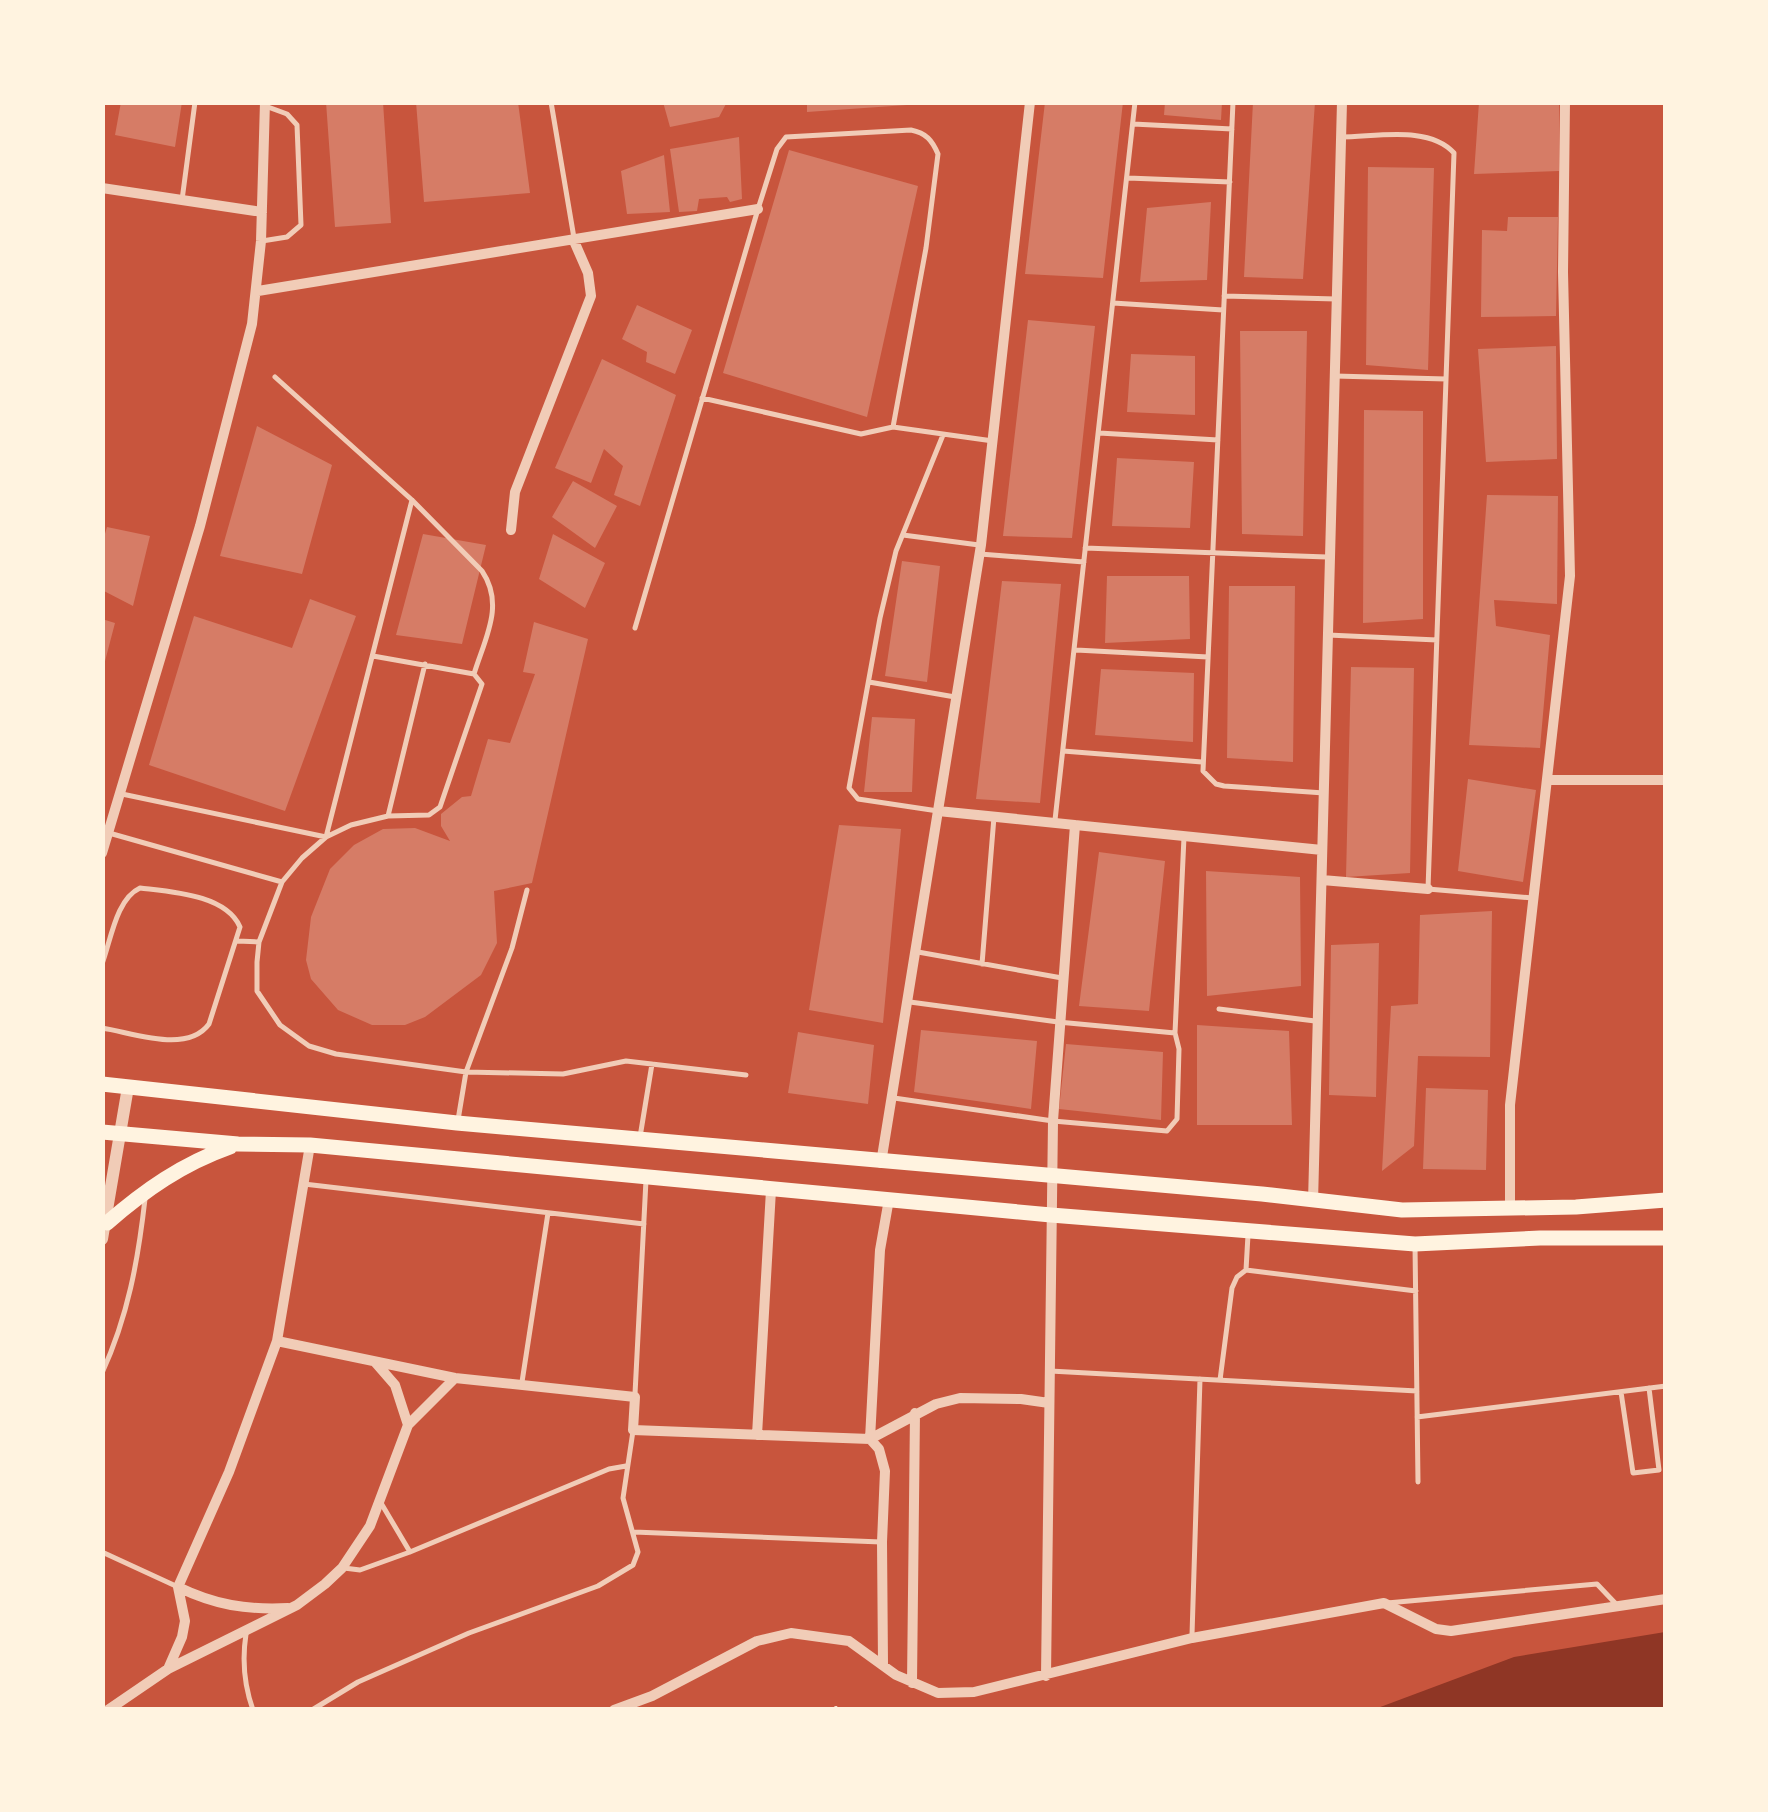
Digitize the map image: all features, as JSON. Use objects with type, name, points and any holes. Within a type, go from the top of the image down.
[{"type":"main road","points":[[102,1084],[457,1123],[1262,1194],[1313,1203],[1402,1210],[1510,1209],[1666,1200]]},
{"type":"main road","points":[[102,1132],[238,1144],[310,1145],[646,1179],[1415,1244],[1540,1238],[1666,1238]]},
{"type":"main road","points":[[105,1231],[146,1192],[196,1159],[238,1144]]},
{"type":"street","points":[[880,1162],[980,550],[1030,102]]},
{"type":"street","points":[[1313,1203],[1342,102]]},
{"type":"street","points":[[1510,1209],[1510,1105],[1570,576],[1565,102]]},
{"type":"street","points":[[102,853],[200,526],[252,324],[262,241],[265,104]]},
{"type":"street","points":[[102,188],[262,212]]},
{"type":"street","points":[[258,291],[758,209]]},
{"type":"street","points":[[511,530],[515,492],[591,296],[588,273],[574,241]]},
{"type":"street","points":[[1547,780],[1666,780]]},
{"type":"street","points":[[938,811],[1322,850]]},
{"type":"street","points":[[1046,1676],[1052,1178],[1058,1022],[1075,824]]},
{"type":"street","points":[[1322,880],[1428,889]]},
{"type":"street","points":[[105,1231],[128,1087]]},
{"type":"street","points":[[168,1669],[185,1621],[178,1587],[229,1472],[277,1340],[310,1145]]},
{"type":"street","points":[[756,1434],[771,1190]]},
{"type":"street","points":[[883,1664],[885,1471],[870,1439],[880,1250],[889,1199]]},
{"type":"street","points":[[277,1340],[455,1378],[635,1397],[633,1430],[870,1439],[916,1413],[960,1398],[1049,1403]]},
{"type":"street","points":[[375,1362],[395,1385],[408,1425]]},
{"type":"street","points":[[108,1710],[168,1669],[292,1608],[342,1568],[370,1526],[408,1425],[455,1378]]},
{"type":"street","points":[[912,1683],[916,1413]]},
{"type":"street","points":[[178,1587],[204,1599],[244,1609],[292,1608]]},
{"type":"street","points":[[614,1710],[652,1696],[756,1641],[791,1634],[849,1641],[912,1683],[938,1693],[974,1692],[1192,1638],[1384,1603],[1436,1629],[1452,1631],[1666,1599]]},
{"type":"lane","points":[[182,200],[195,102]]},
{"type":"lane","points":[[550,102],[574,241]]},
{"type":"lane","points":[[1055,823],[1135,102]]},
{"type":"lane","points":[[1233,102],[1203,770],[1216,784],[1324,793]]},
{"type":"lane","points":[[262,241],[286,238],[301,225],[297,125],[287,114],[265,104]]},
{"type":"lane","points":[[1133,124],[1232,129]]},
{"type":"lane","points":[[635,628],[776,149],[786,136],[910,130],[922,132],[933,141],[938,154],[926,248],[893,427]]},
{"type":"lane","points":[[1341,137],[1428,136],[1444,142],[1454,153],[1428,889],[1533,898]]},
{"type":"lane","points":[[1127,178],[1230,182]]},
{"type":"lane","points":[[1224,296],[1337,298]]},
{"type":"lane","points":[[1113,303],[1224,310]]},
{"type":"lane","points":[[1335,376],[1446,379]]},
{"type":"lane","points":[[275,377],[412,500],[472,559],[490,583],[495,606],[474,674]]},
{"type":"lane","points":[[702,398],[862,434],[893,427],[993,441]]},
{"type":"lane","points":[[1098,433],[1218,440]]},
{"type":"lane","points":[[938,811],[858,800],[850,792],[850,783],[880,618],[902,535],[943,435]]},
{"type":"lane","points":[[326,837],[412,500]]},
{"type":"lane","points":[[902,535],[980,550],[1084,562]]},
{"type":"lane","points":[[1086,548],[1330,557]]},
{"type":"lane","points":[[1328,635],[1437,640]]},
{"type":"lane","points":[[1074,650],[1208,657]]},
{"type":"lane","points":[[372,656],[474,674],[482,684],[440,807],[429,814],[388,816],[351,825],[326,837],[282,882],[259,942],[257,991],[280,1024],[309,1046],[336,1054],[466,1072],[563,1074],[614,1061],[746,1075]]},
{"type":"lane","points":[[388,816],[424,664]]},
{"type":"lane","points":[[869,682],[956,697]]},
{"type":"lane","points":[[1063,751],[1202,762]]},
{"type":"lane","points":[[121,794],[326,837]]},
{"type":"lane","points":[[982,964],[994,816]]},
{"type":"lane","points":[[109,832],[282,882]]},
{"type":"lane","points":[[891,1098],[1054,1121],[1167,1131],[1173,1127],[1177,1118],[1179,1049],[1175,1033],[1184,836]]},
{"type":"lane","points":[[102,964],[124,902],[140,888],[224,905],[235,915],[240,928],[209,1024],[202,1033],[174,1040],[102,1028]]},
{"type":"lane","points":[[457,1123],[466,1072],[512,948],[526,890]]},
{"type":"lane","points":[[238,940],[259,942]]},
{"type":"lane","points":[[915,951],[1062,978]]},
{"type":"lane","points":[[907,1002],[1175,1033]]},
{"type":"lane","points":[[1219,1009],[1318,1021]]},
{"type":"lane","points":[[639,1140],[652,1064]]},
{"type":"lane","points":[[635,1397],[646,1179]]},
{"type":"lane","points":[[302,1184],[644,1224]]},
{"type":"lane","points":[[102,1373],[121,1332],[138,1266],[146,1192]]},
{"type":"lane","points":[[522,1385],[548,1213]]},
{"type":"lane","points":[[1246,1270],[1248,1232]]},
{"type":"lane","points":[[1415,1244],[1418,1482]]},
{"type":"lane","points":[[1220,1380],[1232,1288],[1236,1276],[1246,1270],[1416,1292]]},
{"type":"lane","points":[[1050,1371],[1417,1390]]},
{"type":"lane","points":[[1192,1638],[1200,1379]]},
{"type":"lane","points":[[1417,1417],[1666,1386]]},
{"type":"lane","points":[[1621,1392],[1633,1473],[1659,1470],[1650,1388]]},
{"type":"lane","points":[[312,1710],[358,1682],[469,1632],[598,1586],[633,1565],[638,1552],[623,1498],[633,1430]]},
{"type":"lane","points":[[342,1568],[360,1570],[609,1469],[626,1466]]},
{"type":"lane","points":[[378,1498],[410,1552]]},
{"type":"lane","points":[[634,1532],[882,1542]]},
{"type":"lane","points":[[102,1552],[178,1587]]},
{"type":"lane","points":[[1384,1603],[1597,1584],[1619,1608]]},
{"type":"lane","points":[[246,1631],[246,1693],[253,1710]]},
{"type":"shaded area","points":[[1665,1632],[1665,1709],[1375,1709],[1514,1657]]},
{"type":"building","points":[[121,102],[182,102],[175,147],[115,135]]},
{"type":"building","points":[[326,102],[383,102],[391,223],[335,227]]},
{"type":"building","points":[[416,102],[518,102],[530,193],[424,202]]},
{"type":"building","points":[[663,102],[727,102],[719,117],[670,127]]},
{"type":"building","points":[[807,102],[907,102],[907,105],[807,112]]},
{"type":"building","points":[[1045,102],[1123,102],[1103,278],[1025,274]]},
{"type":"building","points":[[1165,102],[1222,102],[1221,120],[1164,115]]},
{"type":"building","points":[[1253,102],[1315,102],[1303,279],[1244,277]]},
{"type":"building","points":[[1479,102],[1559,102],[1559,171],[1474,174]]},
{"type":"building","points":[[739,137],[742,199],[699,199],[697,211],[679,212],[670,149]]},
{"type":"building","points":[[789,150],[918,186],[867,417],[723,373]]},
{"type":"building","points":[[664,155],[670,212],[627,214],[621,171]]},
{"type":"building","points":[[1368,167],[1434,168],[1428,370],[1366,365]]},
{"type":"building","points":[[1211,202],[1207,280],[1140,282],[1147,208]]},
{"type":"building","points":[[1508,217],[1558,217],[1556,316],[1481,317],[1482,230],[1507,231]]},
{"type":"building","points":[[637,305],[692,330],[675,374],[646,362],[647,352],[622,339]]},
{"type":"building","points":[[1028,320],[1095,326],[1072,538],[1003,536]]},
{"type":"building","points":[[1240,331],[1307,331],[1303,536],[1242,534]]},
{"type":"building","points":[[1556,346],[1557,459],[1486,462],[1478,349]]},
{"type":"building","points":[[1131,354],[1195,356],[1195,415],[1127,412]]},
{"type":"building","points":[[602,359],[676,395],[640,506],[614,495],[623,466],[604,449],[591,483],[555,468]]},
{"type":"building","points":[[1364,410],[1423,411],[1423,619],[1363,623]]},
{"type":"building","points":[[257,426],[332,465],[302,574],[220,556]]},
{"type":"building","points":[[1117,458],[1194,462],[1190,528],[1112,526]]},
{"type":"building","points":[[573,481],[617,506],[595,548],[552,517]]},
{"type":"building","points":[[1487,495],[1558,496],[1557,604],[1494,600],[1496,626],[1550,635],[1540,748],[1469,745]]},
{"type":"building","points":[[107,527],[150,536],[133,606],[102,590],[102,544]]},
{"type":"building","points":[[423,534],[486,545],[462,644],[396,635]]},
{"type":"building","points":[[553,534],[605,563],[585,608],[539,579]]},
{"type":"building","points":[[902,561],[940,566],[927,682],[885,676]]},
{"type":"building","points":[[1107,576],[1189,576],[1190,639],[1105,643]]},
{"type":"building","points":[[1002,581],[1061,584],[1040,803],[976,799]]},
{"type":"building","points":[[1229,586],[1295,586],[1293,762],[1227,758]]},
{"type":"building","points":[[310,599],[356,616],[285,811],[149,765],[194,616],[292,648]]},
{"type":"building","points":[[102,619],[115,623],[104,665],[102,665]]},
{"type":"building","points":[[534,622],[588,639],[532,883],[494,891],[497,943],[481,975],[425,1017],[405,1025],[372,1025],[338,1010],[311,979],[306,960],[311,917],[330,869],[354,845],[383,829],[415,828],[450,841],[441,826],[441,814],[462,797],[471,796],[488,739],[510,743],[535,674],[523,672]]},
{"type":"building","points":[[1351,667],[1414,668],[1410,873],[1346,877]]},
{"type":"building","points":[[1101,669],[1194,673],[1193,742],[1095,735]]},
{"type":"building","points":[[872,717],[915,719],[912,792],[864,792]]},
{"type":"building","points":[[1468,779],[1536,790],[1523,882],[1458,871]]},
{"type":"building","points":[[839,825],[901,829],[883,1023],[809,1010]]},
{"type":"building","points":[[1099,852],[1165,861],[1149,1011],[1079,1006]]},
{"type":"building","points":[[1206,871],[1300,877],[1301,986],[1207,996]]},
{"type":"building","points":[[1492,911],[1490,1057],[1418,1056],[1414,1146],[1382,1171],[1391,1006],[1418,1004],[1420,915]]},
{"type":"building","points":[[1379,943],[1376,1097],[1329,1095],[1331,945]]},
{"type":"building","points":[[1197,1025],[1289,1031],[1292,1125],[1197,1125]]},
{"type":"building","points":[[921,1030],[1037,1041],[1031,1109],[914,1092]]},
{"type":"building","points":[[798,1032],[874,1045],[868,1104],[788,1093]]},
{"type":"building","points":[[1066,1044],[1163,1052],[1161,1120],[1059,1109]]},
{"type":"building","points":[[1426,1088],[1488,1090],[1486,1170],[1423,1169]]}]
